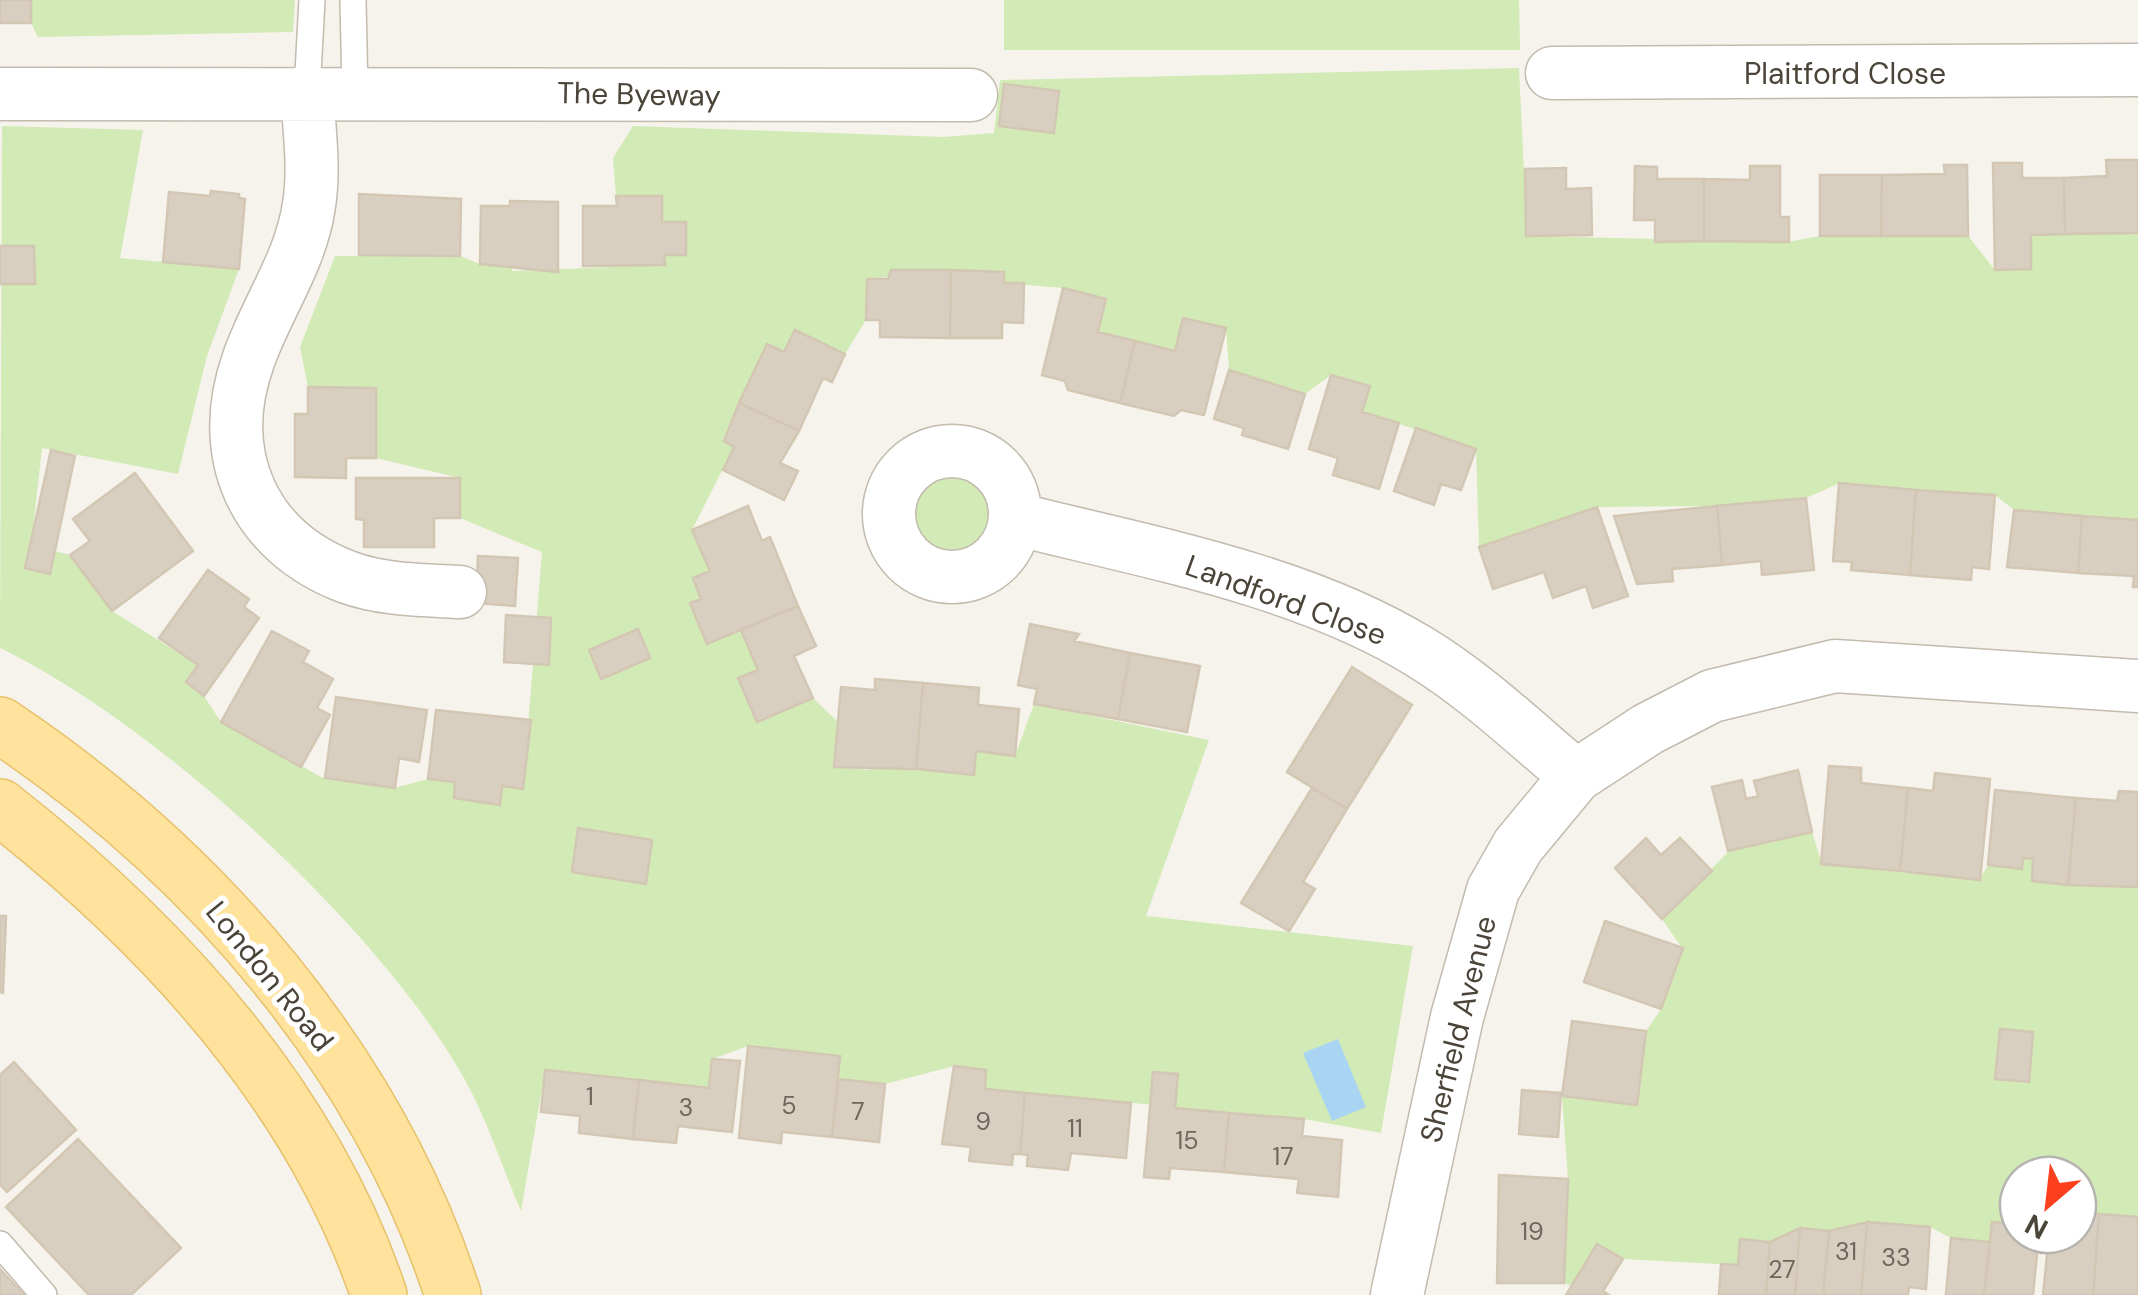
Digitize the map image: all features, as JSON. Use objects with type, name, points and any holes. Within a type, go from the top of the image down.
[{"type":"main road","name":"London Road","points":[[0,726],[138,829],[208,897],[265,962],[374,1116],[412,1191],[453,1295]]},
{"type":"main road","points":[[0,807],[81,870],[147,934],[244,1046],[306,1142],[344,1212],[379,1295]]},
{"type":"street","name":"Plaitford Close","points":[[1552,73],[2138,70]]},
{"type":"street","name":"The Byeway","points":[[0,94],[331,91],[971,95]]},
{"type":"street","points":[[331,91],[309,207],[294,259],[247,362],[235,446],[242,480],[284,540],[332,570],[394,588],[460,592]]},
{"type":"street","name":"Landford Close","points":[[1014,519],[1204,566],[1361,621],[1421,653],[1576,776]]},
{"type":"street","name":"Sherfield Avenue","points":[[1397,1295],[1457,1017],[1488,904],[1518,846],[1576,776],[1648,729],[1712,696],[1835,666],[2138,686]]},
{"type":"lane","points":[[312,0],[331,91]]},
{"type":"lane","points":[[331,91],[353,0]]},
{"type":"lane","points":[[0,1244],[44,1295]]},
{"type":"green space","points":[[31,0],[295,0],[293,32],[38,37],[31,23]]},
{"type":"green space","points":[[1004,0],[1519,0],[1520,50],[1004,50]]},
{"type":"green space","points":[[1519,68],[1527,236],[1788,242],[1820,236],[1968,236],[1995,270],[2031,235],[2138,233],[2138,520],[2014,510],[1995,495],[1840,483],[1806,498],[1717,506],[1597,507],[1479,547],[1476,449],[1362,412],[1369,386],[1331,375],[1305,394],[1229,370],[1226,328],[1183,319],[1175,351],[1098,332],[1106,299],[1063,288],[1004,283],[1004,272],[951,270],[867,279],[866,320],[845,354],[795,330],[784,352],[767,345],[724,440],[734,447],[692,530],[710,571],[701,599],[691,603],[707,643],[741,630],[758,670],[738,679],[757,722],[813,698],[838,722],[835,767],[869,770],[869,765],[973,775],[976,751],[1015,756],[1034,704],[1209,740],[1146,916],[1413,946],[1381,1133],[1304,1119],[985,1089],[986,1070],[954,1066],[885,1084],[838,1079],[839,1056],[748,1046],[712,1059],[709,1088],[545,1071],[521,1211],[464,1078],[426,1019],[321,895],[259,834],[127,726],[0,648],[2,126],[143,130],[120,258],[239,269],[207,356],[178,474],[42,448],[29,566],[47,549],[70,555],[112,611],[198,665],[204,696],[221,722],[325,779],[394,788],[428,779],[455,782],[454,798],[500,804],[502,786],[523,788],[542,552],[460,518],[460,478],[376,458],[376,389],[308,387],[300,347],[335,256],[460,256],[480,264],[512,264],[512,271],[664,265],[664,255],[686,223],[662,222],[661,196],[616,196],[613,158],[633,126],[943,137],[994,133],[1000,80]]},
{"type":"green space","points":[[952,465],[970,469],[985,479],[995,494],[999,512],[995,530],[985,545],[970,555],[952,559],[934,555],[919,545],[909,530],[905,512],[909,494],[919,479],[934,469]]},
{"type":"green space","points":[[1812,832],[1822,864],[1979,880],[1988,865],[2021,869],[2023,858],[2033,859],[2032,881],[2138,887],[2138,1217],[2098,1214],[2098,1155],[1998,1155],[1998,1222],[1992,1222],[1990,1242],[1951,1238],[1930,1227],[1867,1222],[1829,1231],[1800,1228],[1770,1242],[1741,1240],[1738,1265],[1623,1259],[1597,1244],[1571,1286],[1564,1283],[1568,1179],[1562,1096],[1646,1031],[1661,1009],[1682,948],[1662,919],[1730,850]]},
{"type":"water","points":[[1338,1039],[1366,1107],[1332,1121],[1303,1053]]},
{"type":"building","points":[[0,0],[31,0],[31,23],[0,23]]},
{"type":"building","points":[[1004,84],[1059,91],[1054,133],[999,126]]},
{"type":"building","points":[[2106,160],[2138,160],[2138,233],[2065,234],[2064,178],[2107,176]]},
{"type":"building","points":[[1993,163],[2022,163],[2022,178],[2064,178],[2065,234],[2031,235],[2031,269],[1995,270]]},
{"type":"building","points":[[1944,165],[1967,165],[1968,236],[1881,236],[1882,175],[1945,174]]},
{"type":"building","points":[[1635,166],[1657,167],[1657,179],[1704,179],[1704,241],[1655,242],[1655,220],[1634,220]]},
{"type":"building","points":[[1750,166],[1780,166],[1780,217],[1789,217],[1789,242],[1704,241],[1704,179],[1750,180]]},
{"type":"building","points":[[1566,168],[1566,189],[1591,188],[1592,235],[1526,236],[1525,169]]},
{"type":"building","points":[[1820,175],[1882,175],[1881,236],[1820,236]]},
{"type":"building","points":[[211,191],[239,194],[239,198],[245,199],[239,269],[163,262],[169,192],[210,196]]},
{"type":"building","points":[[359,194],[461,199],[460,256],[359,255]]},
{"type":"building","points":[[616,196],[662,196],[662,222],[686,222],[686,255],[664,255],[665,265],[583,266],[583,206],[617,206]]},
{"type":"building","points":[[510,201],[558,202],[558,272],[480,264],[481,206],[510,206]]},
{"type":"building","points":[[0,246],[34,246],[35,284],[0,284]]},
{"type":"building","points":[[891,270],[951,270],[950,338],[880,337],[880,320],[866,320],[867,279],[888,279]]},
{"type":"building","points":[[951,270],[1004,272],[1004,283],[1024,283],[1023,323],[1002,322],[1002,338],[950,338]]},
{"type":"building","points":[[1063,288],[1106,299],[1098,332],[1135,341],[1120,403],[1068,390],[1065,381],[1042,375]]},
{"type":"building","points":[[1183,318],[1226,328],[1204,415],[1181,410],[1174,416],[1120,403],[1135,341],[1175,351]]},
{"type":"building","points":[[795,330],[845,354],[832,382],[823,378],[799,431],[739,403],[767,344],[784,352]]},
{"type":"building","points":[[1229,370],[1305,394],[1288,449],[1242,435],[1244,428],[1214,419]]},
{"type":"building","points":[[1331,375],[1370,386],[1362,412],[1399,423],[1379,489],[1333,475],[1338,458],[1309,449]]},
{"type":"building","points":[[308,387],[376,388],[376,458],[346,458],[346,478],[295,477],[295,414],[308,414]]},
{"type":"building","points":[[739,403],[799,431],[780,463],[798,471],[784,500],[723,470],[734,447],[724,441]]},
{"type":"building","points":[[1416,428],[1476,449],[1461,490],[1441,484],[1434,505],[1394,491]]},
{"type":"building","points":[[51,450],[75,456],[50,574],[25,568]]},
{"type":"building","points":[[135,473],[193,551],[112,611],[70,555],[90,541],[73,519]]},
{"type":"building","points":[[356,478],[460,478],[460,518],[434,518],[434,547],[364,547],[364,520],[356,519]]},
{"type":"building","points":[[1839,483],[1916,490],[1910,575],[1851,570],[1852,562],[1833,561]]},
{"type":"building","points":[[1916,490],[1995,495],[1989,569],[1972,567],[1971,580],[1910,575]]},
{"type":"building","points":[[1806,498],[1814,570],[1762,575],[1761,561],[1722,565],[1717,506]]},
{"type":"building","points":[[748,506],[762,541],[770,537],[798,606],[707,644],[690,603],[701,599],[693,578],[710,571],[692,530]]},
{"type":"building","points":[[1717,506],[1722,565],[1672,569],[1673,581],[1637,584],[1614,516]]},
{"type":"building","points":[[1597,507],[1628,596],[1593,608],[1586,586],[1553,598],[1544,572],[1493,589],[1479,547]]},
{"type":"building","points":[[2014,510],[2082,516],[2078,573],[2007,567]]},
{"type":"building","points":[[2082,516],[2138,520],[2138,587],[2133,587],[2134,576],[2078,573]]},
{"type":"building","points":[[478,556],[518,558],[515,606],[476,603]]},
{"type":"building","points":[[208,570],[249,599],[244,607],[259,618],[204,696],[186,682],[198,665],[159,638]]},
{"type":"building","points":[[798,606],[816,646],[794,656],[813,698],[757,722],[738,678],[758,670],[741,630]]},
{"type":"building","points":[[506,615],[551,618],[549,665],[504,662]]},
{"type":"building","points":[[1030,624],[1079,634],[1074,641],[1130,653],[1118,719],[1034,704],[1037,689],[1018,685]]},
{"type":"building","points":[[638,629],[650,658],[601,679],[589,650]]},
{"type":"building","points":[[272,631],[309,651],[303,662],[333,679],[317,708],[330,715],[301,767],[221,722]]},
{"type":"building","points":[[1130,653],[1200,666],[1187,732],[1118,719]]},
{"type":"building","points":[[1352,667],[1412,705],[1347,809],[1287,772]]},
{"type":"building","points":[[875,679],[923,683],[916,769],[834,767],[841,687],[875,690]]},
{"type":"building","points":[[923,683],[979,688],[978,705],[1019,709],[1015,756],[976,751],[974,775],[916,769]]},
{"type":"building","points":[[336,697],[427,710],[419,762],[399,758],[395,788],[325,778]]},
{"type":"building","points":[[436,710],[531,720],[523,789],[502,786],[500,805],[454,798],[455,782],[428,779]]},
{"type":"building","points":[[1829,766],[1861,768],[1861,783],[1908,788],[1900,871],[1821,864]]},
{"type":"building","points":[[1798,770],[1812,832],[1728,851],[1712,787],[1742,780],[1746,799],[1758,796],[1754,781]]},
{"type":"building","points":[[1935,773],[1990,779],[1980,880],[1900,871],[1908,788],[1933,791]]},
{"type":"building","points":[[1312,788],[1347,809],[1303,882],[1315,889],[1289,931],[1241,903]]},
{"type":"building","points":[[1995,790],[2076,798],[2068,885],[2032,881],[2033,859],[2023,858],[2022,869],[1988,865]]},
{"type":"building","points":[[2119,791],[2138,792],[2138,887],[2068,885],[2076,798],[2117,801]]},
{"type":"building","points":[[578,828],[652,840],[646,884],[572,872]]},
{"type":"building","points":[[1646,838],[1661,855],[1680,838],[1712,871],[1662,919],[1615,868]]},
{"type":"building","points":[[0,916],[6,916],[3,993],[0,992]]},
{"type":"building","points":[[1605,921],[1683,948],[1661,1009],[1584,982]]},
{"type":"building","points":[[1572,1021],[1646,1031],[1637,1105],[1562,1096]]},
{"type":"building","points":[[2000,1029],[2033,1032],[2029,1082],[1995,1079]]},
{"type":"building","points":[[748,1046],[840,1056],[832,1137],[782,1132],[781,1143],[739,1138]]},
{"type":"building","points":[[712,1059],[740,1061],[732,1132],[678,1126],[676,1143],[633,1139],[639,1080],[709,1088]]},
{"type":"building","points":[[14,1062],[76,1130],[7,1192],[0,1184],[0,1075]]},
{"type":"building","points":[[954,1066],[986,1070],[985,1089],[1025,1093],[1020,1154],[1013,1154],[1012,1165],[969,1161],[971,1147],[942,1144]]},
{"type":"building","points":[[545,1070],[639,1080],[633,1139],[579,1133],[580,1116],[541,1112]]},
{"type":"building","points":[[1153,1072],[1178,1074],[1175,1108],[1229,1113],[1224,1172],[1170,1168],[1169,1179],[1144,1177]]},
{"type":"building","points":[[838,1079],[885,1084],[879,1142],[832,1137]]},
{"type":"building","points":[[1522,1090],[1561,1093],[1558,1137],[1519,1134]]},
{"type":"building","points":[[1025,1093],[1131,1103],[1126,1158],[1071,1153],[1068,1170],[1027,1166],[1028,1155],[1020,1154]]},
{"type":"building","points":[[1229,1113],[1304,1119],[1302,1136],[1342,1140],[1338,1197],[1297,1193],[1299,1179],[1224,1172]]},
{"type":"building","points":[[78,1139],[181,1248],[131,1295],[89,1295],[6,1207]]},
{"type":"building","points":[[1499,1175],[1568,1179],[1564,1283],[1497,1283]]},
{"type":"building","points":[[2099,1214],[2138,1217],[2138,1295],[2093,1295]]},
{"type":"building","points":[[1867,1222],[1861,1295],[1823,1295],[1829,1231]]},
{"type":"building","points":[[1867,1222],[1930,1227],[1926,1289],[1909,1287],[1908,1295],[1861,1295]]},
{"type":"building","points":[[1992,1222],[1998,1222],[1998,1255],[2037,1255],[2033,1295],[1984,1295]]},
{"type":"building","points":[[1800,1228],[1795,1295],[1766,1295],[1770,1242]]},
{"type":"building","points":[[1800,1228],[1829,1231],[1823,1295],[1795,1295]]},
{"type":"building","points":[[1951,1238],[1990,1242],[1984,1295],[1946,1295]]},
{"type":"building","points":[[1740,1239],[1770,1242],[1766,1295],[1719,1295],[1721,1264],[1738,1265]]},
{"type":"building","points":[[1597,1244],[1623,1259],[1603,1291],[1609,1295],[1566,1295]]},
{"type":"building","points":[[2047,1255],[2096,1255],[2093,1295],[2043,1295]]},
{"type":"building","points":[[0,1269],[24,1295],[0,1295]]}]
